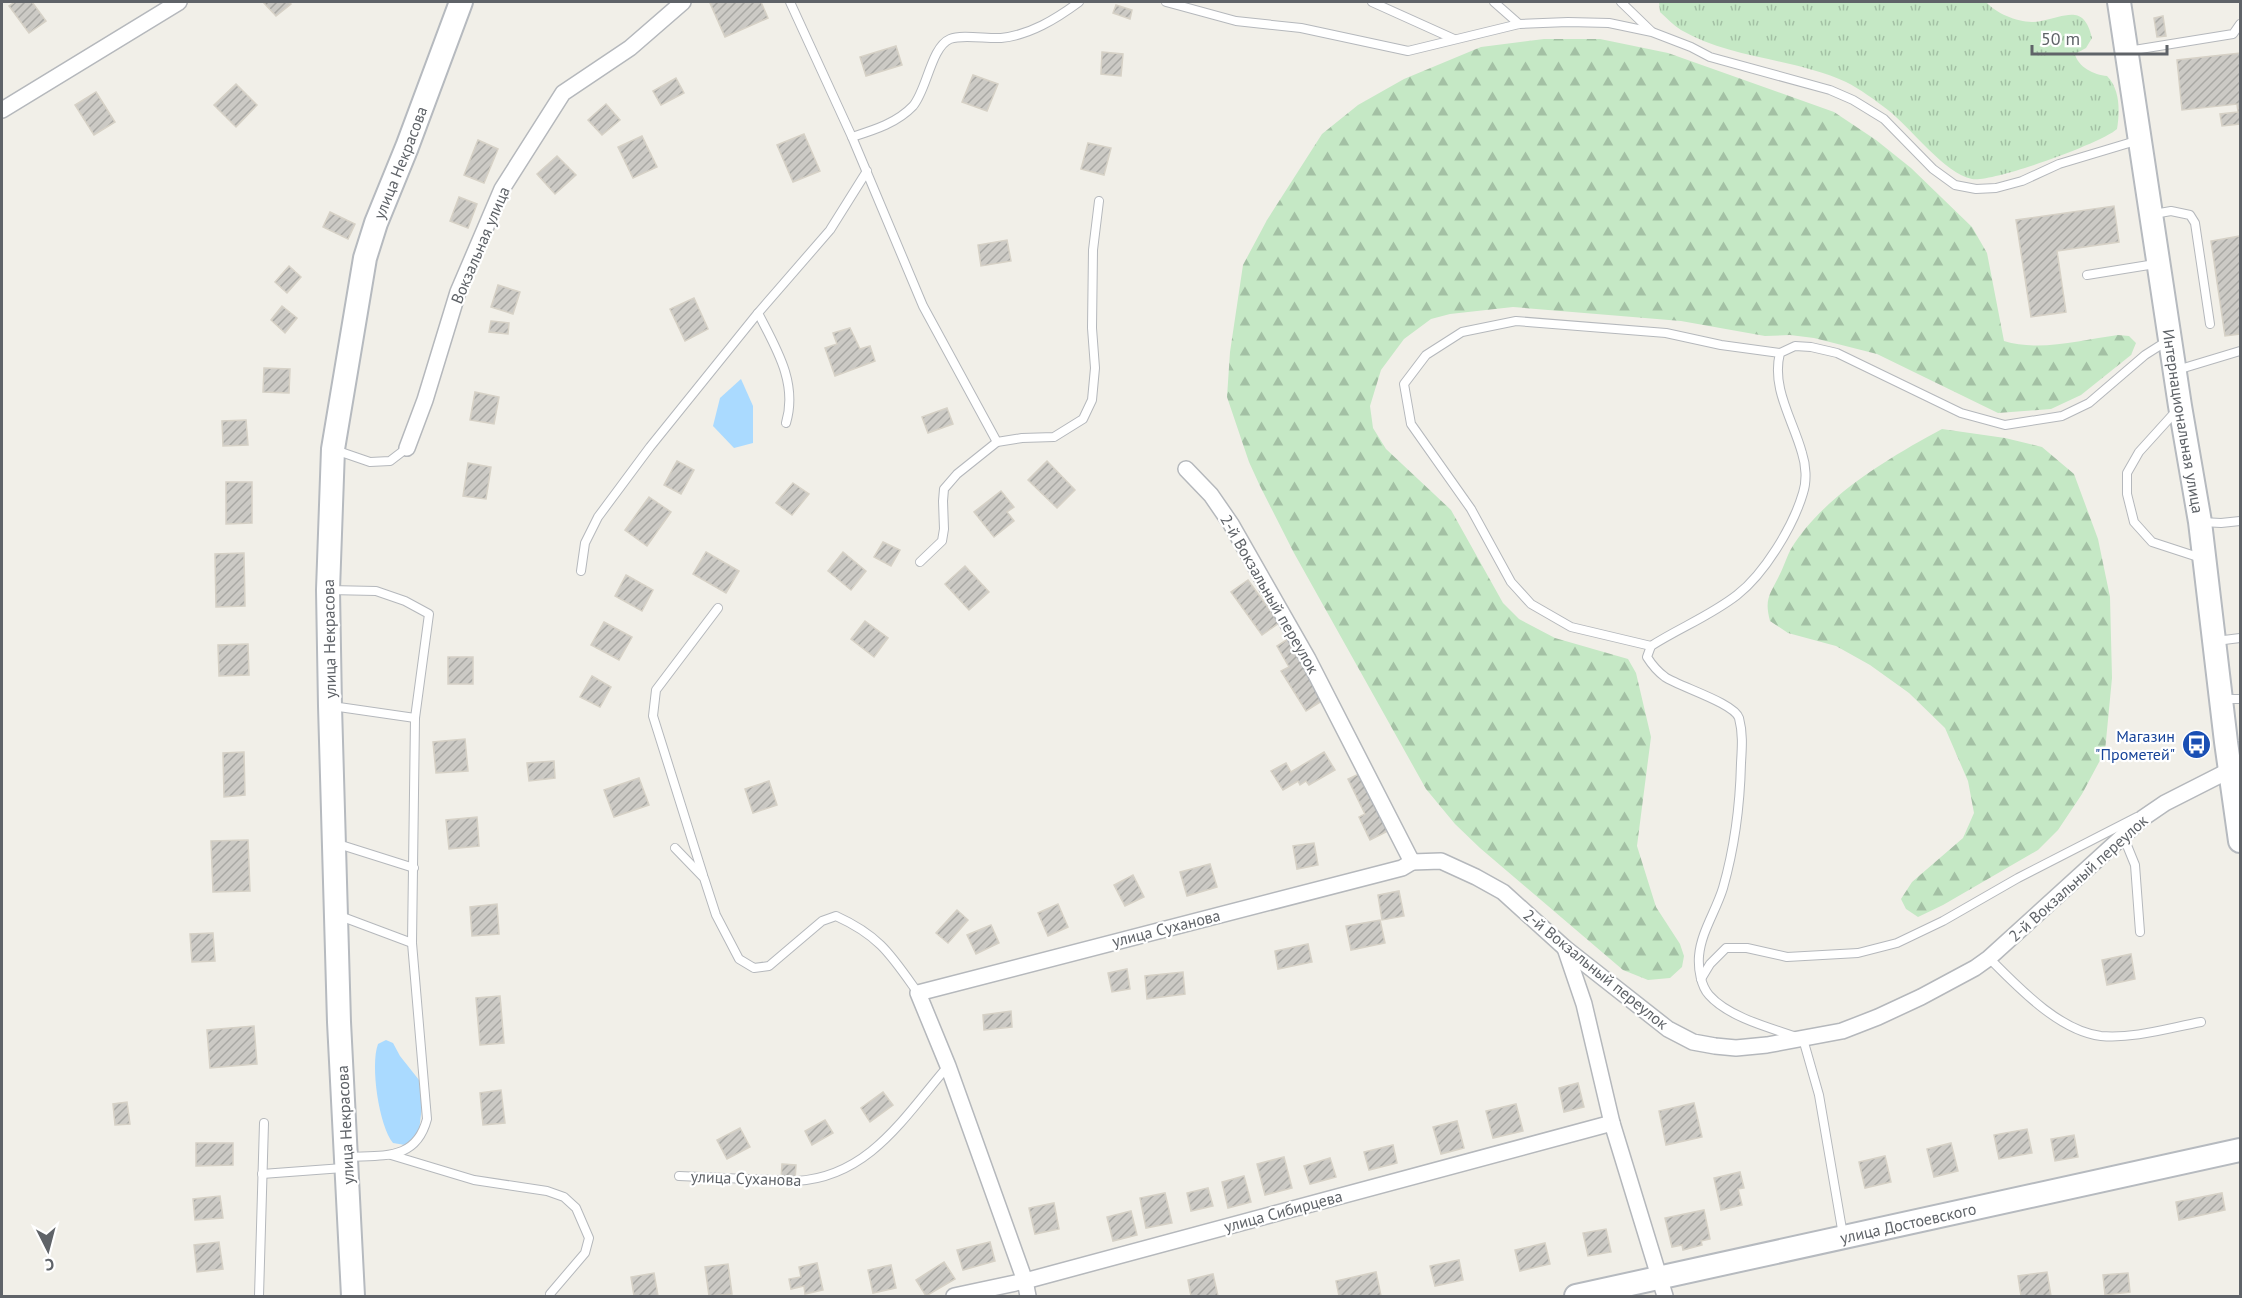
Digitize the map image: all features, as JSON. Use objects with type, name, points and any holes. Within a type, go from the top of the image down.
[{"type":"main road","name":"улица Некрасова","points":[[353,1296],[339,1022],[333,843],[328,590],[333,449],[365,258],[376,223],[461,2]]},
{"type":"main road","name":"Интернациональная улица","points":[[2120,2],[2180,406],[2200,522],[2214,641],[2231,699],[2230,770],[2241,841]]},
{"type":"main road","name":"улица Достоевского","points":[[1576,1296],[1663,1288],[1844,1239],[2241,1150]]},
{"type":"street","points":[[2,110],[178,2]]},
{"type":"street","name":"Вокзальная улица","points":[[407,448],[425,400],[458,292],[502,189],[563,93],[630,48],[682,2]]},
{"type":"street","name":"2-й Вокзальный переулок","points":[[1186,469],[1211,495],[1231,524],[1308,659],[1412,862],[1441,861],[1503,892],[1565,948],[1668,1029],[1693,1042],[1736,1048],[1767,1045],[1842,1031],[1878,1017],[1966,973],[1989,958],[2124,838],[2143,818],[2165,802],[2230,770]]},
{"type":"street","name":"улица Суханова","points":[[918,993],[1402,868],[1412,862]]},
{"type":"street","points":[[1565,948],[1584,1004],[1612,1123],[1663,1288]]},
{"type":"street","points":[[918,993],[948,1066],[1026,1289]]},
{"type":"street","name":"улица Сибирцева","points":[[954,1296],[1026,1289],[1612,1123]]},
{"type":"lane","points":[[790,2],[867,171],[923,306],[997,442]]},
{"type":"lane","points":[[852,137],[885,126],[914,104],[942,45],[952,38],[1001,38],[1016,35],[1056,19],[1078,2]]},
{"type":"lane","points":[[1166,2],[1236,21],[1301,28],[1408,51],[1519,24],[1609,23],[1652,32],[1727,63],[1830,90],[1852,100],[1884,119],[1933,169],[1955,185],[1976,189],[1996,188],[2022,181],[2059,164],[2140,140]]},
{"type":"lane","points":[[1372,2],[1454,39]]},
{"type":"lane","points":[[1494,2],[1519,24]]},
{"type":"lane","points":[[1621,2],[1652,32]]},
{"type":"lane","points":[[2126,52],[2233,34],[2241,24]]},
{"type":"lane","points":[[581,571],[585,543],[598,517],[650,447],[758,313],[830,230],[867,171]]},
{"type":"lane","points":[[920,562],[942,541],[944,489],[957,474],[997,442],[1022,438],[1054,437],[1083,419],[1092,400],[1095,368],[1092,328],[1093,250],[1100,201]]},
{"type":"lane","points":[[2152,214],[2171,212],[2190,215],[2195,223],[2210,324]]},
{"type":"lane","points":[[2087,275],[2160,263]]},
{"type":"lane","points":[[758,313],[782,360],[791,408],[786,423]]},
{"type":"lane","points":[[1651,646],[1571,627],[1531,604],[1511,582],[1471,508],[1411,424],[1404,384],[1426,356],[1462,332],[1516,321],[1666,333],[1721,345],[1780,353],[1795,346],[1811,347],[1837,353],[1961,413],[2005,425],[2062,416],[2089,403],[2145,355],[2171,339]]},
{"type":"lane","points":[[2175,370],[2241,351]]},
{"type":"lane","points":[[1780,353],[1777,378],[1803,454],[1806,476],[1804,492],[1792,521],[1755,579],[1716,610],[1651,646],[1647,657],[1665,677],[1722,702],[1738,714],[1743,737],[1737,829],[1722,890],[1709,920],[1699,957],[1701,979],[1707,993],[1718,1004],[1749,1019],[1803,1039],[1819,1095],[1844,1239]]},
{"type":"lane","points":[[2180,406],[2139,452],[2127,473],[2127,494],[2134,522],[2152,542],[2205,559]]},
{"type":"lane","points":[[333,449],[370,462],[390,461],[407,448]]},
{"type":"lane","points":[[2200,522],[2241,521]]},
{"type":"lane","points":[[262,1174],[347,1163],[407,1150],[424,1132],[427,1119],[412,943],[415,718],[429,614],[405,600],[376,591],[328,590]]},
{"type":"lane","points":[[718,608],[656,690],[653,716],[716,915],[739,959],[754,968],[769,966],[822,921],[837,916],[859,927],[886,948],[918,993]]},
{"type":"lane","points":[[2214,641],[2241,638]]},
{"type":"lane","points":[[330,706],[415,718]]},
{"type":"lane","points":[[1701,979],[1710,964],[1726,948],[1747,948],[1787,957],[1858,953],[1897,944],[2165,802]]},
{"type":"lane","points":[[2124,838],[2135,865],[2139,932]]},
{"type":"lane","points":[[333,843],[414,868]]},
{"type":"lane","points":[[675,848],[704,878]]},
{"type":"lane","points":[[337,915],[412,943]]},
{"type":"lane","points":[[1989,958],[2021,990],[2069,1026],[2085,1032],[2102,1036],[2133,1035],[2201,1022]]},
{"type":"lane","name":"улица Суханова","points":[[679,1176],[796,1181],[831,1175],[868,1155],[883,1142],[948,1066]]},
{"type":"lane","points":[[259,1296],[264,1123]]},
{"type":"lane","points":[[389,1154],[474,1180],[547,1191],[564,1197],[576,1208],[589,1238],[585,1253],[550,1294]]},
{"type":"green space","points":[[1659,2],[1986,2],[2004,15],[2026,22],[2066,15],[2079,16],[2089,27],[2092,38],[2086,48],[2075,54],[2083,66],[2092,72],[2107,76],[2111,81],[2118,101],[2117,129],[2070,152],[2023,169],[1983,179],[1972,179],[1939,159],[1888,110],[1846,82],[1826,74],[1741,53],[1700,40],[1681,30],[1660,12]]},
{"type":"green space","points":[[1544,39],[1600,39],[1668,53],[1834,112],[1876,140],[1911,168],[1972,227],[1987,253],[2004,341],[2046,345],[2118,335],[2129,336],[2136,343],[2131,355],[2081,395],[2051,409],[1998,413],[1877,354],[1814,338],[1790,335],[1765,336],[1681,321],[1513,307],[1450,314],[1431,319],[1404,339],[1381,370],[1370,406],[1373,428],[1386,449],[1451,510],[1503,603],[1519,619],[1555,638],[1628,659],[1636,673],[1651,737],[1637,846],[1656,907],[1680,944],[1684,956],[1682,967],[1670,978],[1648,980],[1623,970],[1480,848],[1455,824],[1426,789],[1294,553],[1249,462],[1227,397],[1230,352],[1243,265],[1267,220],[1322,134],[1358,105],[1404,79],[1481,47]]},
{"type":"green space","points":[[1942,429],[2005,438],[2042,447],[2074,474],[2098,539],[2110,597],[2112,678],[2105,751],[2082,794],[2058,830],[2038,850],[1918,917],[1906,909],[1901,899],[1912,882],[1963,838],[1974,813],[1968,781],[1945,728],[1909,693],[1870,665],[1836,646],[1788,633],[1770,621],[1768,602],[1791,549],[1820,512],[1859,480],[1901,452]]},
{"type":"water","points":[[741,379],[753,406],[753,443],[734,448],[713,426],[720,398]]},
{"type":"water","points":[[386,1040],[393,1043],[419,1080],[422,1106],[419,1131],[405,1145],[393,1143],[388,1135],[377,1095],[376,1054],[378,1044]]},
{"type":"building","points":[[15,2],[32,2],[46,21],[29,33],[9,6]]},
{"type":"building","points":[[263,2],[288,2],[291,4],[276,16]]},
{"type":"building","points":[[761,2],[768,18],[725,37],[710,3]]},
{"type":"building","points":[[1116,5],[1132,10],[1130,19],[1113,13]]},
{"type":"building","points":[[2163,16],[2166,36],[2157,37],[2154,18]]},
{"type":"building","points":[[896,46],[902,65],[866,76],[860,57]]},
{"type":"building","points":[[1102,52],[1123,54],[1121,76],[1101,74]]},
{"type":"building","points":[[2240,53],[2240,124],[2222,126],[2220,114],[2238,112],[2237,104],[2182,110],[2177,60]]},
{"type":"building","points":[[973,75],[998,84],[987,111],[962,102]]},
{"type":"building","points":[[676,78],[684,93],[661,105],[653,91]]},
{"type":"building","points":[[236,84],[257,105],[236,127],[214,105]]},
{"type":"building","points":[[96,92],[115,122],[94,135],[75,105]]},
{"type":"building","points":[[606,104],[620,120],[602,135],[588,120]]},
{"type":"building","points":[[804,134],[820,171],[793,182],[777,145]]},
{"type":"building","points":[[642,136],[657,167],[633,178],[618,147]]},
{"type":"building","points":[[478,140],[498,149],[484,183],[464,175]]},
{"type":"building","points":[[1088,143],[1111,148],[1104,175],[1081,169]]},
{"type":"building","points":[[557,156],[576,175],[555,194],[537,174]]},
{"type":"building","points":[[459,197],[477,204],[468,228],[450,221]]},
{"type":"building","points":[[2114,206],[2119,242],[2057,251],[2066,312],[2031,317],[2016,220]]},
{"type":"building","points":[[330,212],[355,224],[348,239],[323,227]]},
{"type":"building","points":[[2240,236],[2240,334],[2225,336],[2211,241]]},
{"type":"building","points":[[1007,240],[1011,261],[981,266],[978,245]]},
{"type":"building","points":[[289,266],[301,277],[287,293],[275,282]]},
{"type":"building","points":[[498,285],[520,292],[513,314],[491,307]]},
{"type":"building","points":[[694,298],[708,329],[685,341],[670,309]]},
{"type":"building","points":[[282,306],[297,318],[285,333],[271,320]]},
{"type":"building","points":[[491,321],[509,323],[508,334],[489,332]]},
{"type":"building","points":[[850,328],[860,349],[870,346],[875,361],[835,376],[825,348],[837,344],[833,333]]},
{"type":"building","points":[[264,368],[290,369],[289,393],[263,392]]},
{"type":"building","points":[[475,392],[499,397],[494,424],[470,420]]},
{"type":"building","points":[[947,408],[953,424],[928,433],[922,417]]},
{"type":"building","points":[[246,420],[248,445],[223,446],[222,421]]},
{"type":"building","points":[[677,461],[694,470],[681,494],[664,485]]},
{"type":"building","points":[[1047,461],[1075,490],[1057,508],[1028,480]]},
{"type":"building","points":[[468,463],[491,467],[486,499],[463,496]]},
{"type":"building","points":[[226,482],[252,482],[252,523],[226,524]]},
{"type":"building","points":[[793,483],[809,494],[792,515],[776,503]]},
{"type":"building","points":[[1001,491],[1014,507],[1007,512],[1014,521],[994,537],[974,512]]},
{"type":"building","points":[[649,497],[671,512],[647,546],[625,530]]},
{"type":"building","points":[[883,542],[900,550],[891,566],[874,557]]},
{"type":"building","points":[[706,552],[739,571],[726,593],[693,574]]},
{"type":"building","points":[[843,552],[866,571],[851,590],[828,571]]},
{"type":"building","points":[[244,553],[245,606],[216,607],[215,554]]},
{"type":"building","points":[[965,566],[989,592],[969,610],[945,584]]},
{"type":"building","points":[[626,575],[653,590],[642,611],[615,596]]},
{"type":"building","points":[[1248,580],[1279,623],[1262,635],[1231,592]]},
{"type":"building","points":[[865,621],[888,638],[874,657],[851,639]]},
{"type":"building","points":[[604,622],[632,637],[619,660],[591,645]]},
{"type":"building","points":[[1288,639],[1325,699],[1306,711],[1281,671],[1289,667],[1277,646]]},
{"type":"building","points":[[248,644],[249,675],[219,676],[218,645]]},
{"type":"building","points":[[448,657],[473,657],[473,684],[448,684]]},
{"type":"building","points":[[592,676],[611,687],[600,707],[580,697]]},
{"type":"building","points":[[465,739],[468,771],[436,773],[433,742]]},
{"type":"building","points":[[244,752],[245,795],[224,797],[223,753]]},
{"type":"building","points":[[1324,752],[1335,770],[1309,785],[1306,781],[1300,785],[1298,781],[1283,790],[1271,771],[1286,763],[1291,772]]},
{"type":"building","points":[[554,761],[555,778],[529,781],[527,763]]},
{"type":"building","points":[[1359,774],[1388,831],[1370,840],[1359,817],[1365,814],[1348,779]]},
{"type":"building","points":[[639,778],[649,805],[614,817],[604,790]]},
{"type":"building","points":[[769,781],[777,805],[753,813],[745,789]]},
{"type":"building","points":[[477,817],[479,846],[449,849],[446,820]]},
{"type":"building","points":[[248,840],[250,891],[213,892],[211,841]]},
{"type":"building","points":[[1314,843],[1318,865],[1297,869],[1293,846]]},
{"type":"building","points":[[1210,864],[1217,887],[1187,896],[1180,872]]},
{"type":"building","points":[[1133,875],[1144,897],[1125,906],[1114,885]]},
{"type":"building","points":[[1399,891],[1404,916],[1382,920],[1378,895]]},
{"type":"building","points":[[497,904],[499,934],[472,936],[470,907]]},
{"type":"building","points":[[1058,904],[1068,927],[1048,936],[1038,913]]},
{"type":"building","points":[[957,910],[968,920],[948,943],[936,933]]},
{"type":"building","points":[[1380,920],[1385,943],[1351,950],[1346,926]]},
{"type":"building","points":[[991,925],[999,943],[976,954],[967,935]]},
{"type":"building","points":[[213,933],[215,961],[192,962],[190,934]]},
{"type":"building","points":[[1308,944],[1312,962],[1278,969],[1275,951]]},
{"type":"building","points":[[2131,954],[2135,979],[2107,985],[2102,960]]},
{"type":"building","points":[[1127,969],[1130,989],[1112,992],[1108,973]]},
{"type":"building","points":[[1183,972],[1185,994],[1147,999],[1145,976]]},
{"type":"building","points":[[500,996],[504,1043],[480,1045],[476,998]]},
{"type":"building","points":[[1011,1011],[1012,1027],[984,1030],[983,1015]]},
{"type":"building","points":[[254,1026],[257,1064],[210,1068],[207,1030]]},
{"type":"building","points":[[1578,1083],[1584,1107],[1564,1112],[1559,1088]]},
{"type":"building","points":[[501,1090],[505,1123],[483,1125],[480,1093]]},
{"type":"building","points":[[883,1092],[893,1105],[870,1122],[861,1108]]},
{"type":"building","points":[[127,1102],[130,1124],[115,1125],[113,1104]]},
{"type":"building","points":[[1694,1103],[1702,1137],[1666,1145],[1659,1111]]},
{"type":"building","points":[[1516,1104],[1523,1131],[1493,1138],[1486,1111]]},
{"type":"building","points":[[825,1120],[833,1133],[812,1145],[805,1131]]},
{"type":"building","points":[[1457,1121],[1464,1148],[1441,1154],[1433,1127]]},
{"type":"building","points":[[740,1128],[750,1147],[727,1159],[717,1140]]},
{"type":"building","points":[[2027,1129],[2032,1153],[1999,1159],[1994,1135]]},
{"type":"building","points":[[2074,1135],[2078,1157],[2055,1161],[2051,1139]]},
{"type":"building","points":[[196,1143],[233,1143],[233,1165],[196,1166]]},
{"type":"building","points":[[1951,1143],[1958,1171],[1934,1177],[1927,1149]]},
{"type":"building","points":[[1393,1145],[1397,1163],[1369,1170],[1364,1152]]},
{"type":"building","points":[[1885,1156],[1891,1182],[1865,1188],[1859,1162]]},
{"type":"building","points":[[1284,1157],[1292,1188],[1265,1195],[1257,1164]]},
{"type":"building","points":[[1330,1158],[1336,1177],[1310,1184],[1304,1166]]},
{"type":"building","points":[[782,1164],[796,1165],[795,1180],[781,1179]]},
{"type":"building","points":[[1740,1172],[1744,1188],[1738,1189],[1742,1205],[1721,1210],[1714,1178]]},
{"type":"building","points":[[1244,1176],[1251,1202],[1228,1208],[1222,1182]]},
{"type":"building","points":[[1208,1188],[1213,1206],[1191,1211],[1187,1193]]},
{"type":"building","points":[[1165,1193],[1172,1223],[1146,1228],[1140,1198]]},
{"type":"building","points":[[2222,1193],[2225,1210],[2179,1220],[2176,1202]]},
{"type":"building","points":[[220,1196],[223,1218],[195,1220],[193,1199]]},
{"type":"building","points":[[1054,1203],[1059,1229],[1035,1234],[1029,1208]]},
{"type":"building","points":[[1704,1210],[1710,1239],[1701,1241],[1702,1245],[1683,1250],[1682,1245],[1672,1247],[1665,1218]]},
{"type":"building","points":[[1131,1211],[1137,1235],[1113,1241],[1107,1217]]},
{"type":"building","points":[[1606,1229],[1611,1252],[1588,1256],[1583,1233]]},
{"type":"building","points":[[219,1242],[223,1269],[197,1272],[194,1245]]},
{"type":"building","points":[[990,1242],[995,1261],[963,1270],[957,1250]]},
{"type":"building","points":[[1545,1243],[1550,1264],[1520,1271],[1515,1250]]},
{"type":"building","points":[[1459,1260],[1463,1280],[1435,1286],[1430,1266]]},
{"type":"building","points":[[944,1262],[955,1279],[926,1296],[916,1280]]},
{"type":"building","points":[[817,1263],[823,1290],[805,1294],[804,1286],[791,1289],[789,1279],[801,1277],[799,1267]]},
{"type":"building","points":[[728,1264],[732,1294],[709,1296],[705,1267]]},
{"type":"building","points":[[891,1265],[896,1288],[873,1293],[868,1270]]},
{"type":"building","points":[[1376,1272],[1381,1296],[1339,1296],[1336,1281]]},
{"type":"building","points":[[2047,1272],[2051,1296],[2021,1296],[2018,1276]]},
{"type":"building","points":[[654,1273],[658,1296],[634,1296],[631,1277]]},
{"type":"building","points":[[2128,1273],[2130,1292],[2105,1295],[2103,1275]]},
{"type":"building","points":[[1213,1274],[1218,1296],[1191,1296],[1188,1280]]},
{"type":"place","name":"Магазин \"Прометей\"","points":[[2196,745]]}]
